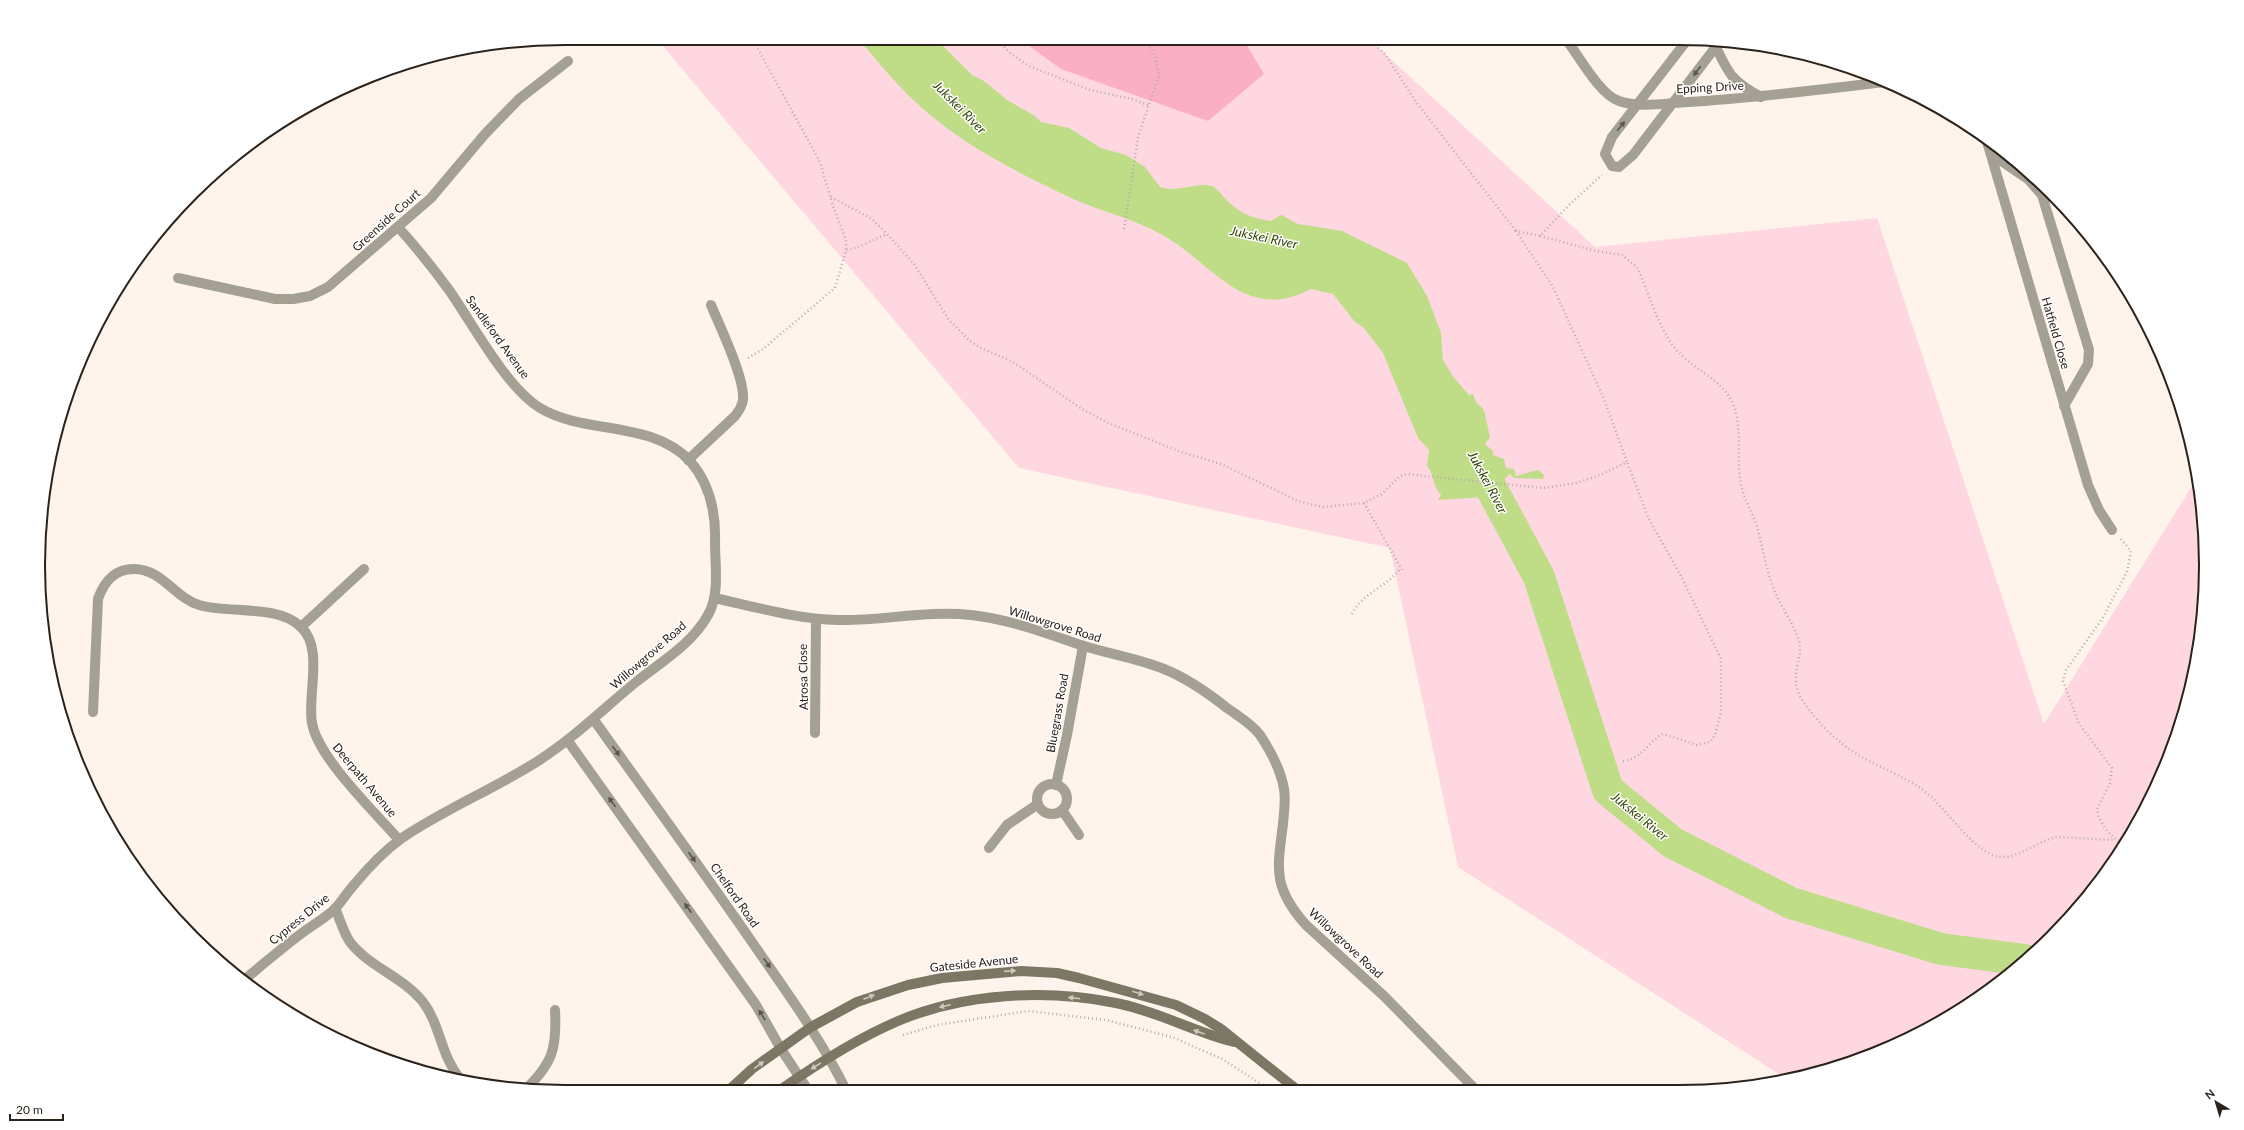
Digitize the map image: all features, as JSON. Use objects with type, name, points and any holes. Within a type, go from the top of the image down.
[{"type":"street","name":"Epping Drive","points":[[1570,45],[1594,78],[1609,95],[1618,101],[1640,104],[1761,97],[1873,83]]},
{"type":"street","points":[[1683,45],[1640,104],[1619,127],[1607,146],[1605,154],[1612,166],[1619,167],[1627,162],[1717,46]]},
{"type":"street","points":[[1720,47],[1734,80],[1741,86],[1761,97]]},
{"type":"street","name":"Greenside Court","points":[[178,278],[275,299],[293,299],[310,296],[328,287],[344,275],[398,227],[446,182],[509,110],[568,61]]},
{"type":"street","name":"Hatfield Close","points":[[1988,147],[2092,498],[2112,530]]},
{"type":"street","points":[[1990,154],[2026,178]]},
{"type":"street","points":[[2030,182],[2042,195],[2089,350],[2088,364],[2064,406]]},
{"type":"street","name":"Sandleford Avenue","points":[[398,227],[425,257],[496,361],[518,388],[537,406],[556,416],[574,422],[646,436],[676,450],[688,460],[705,484],[712,505],[716,531],[715,598]]},
{"type":"street","points":[[688,460],[740,409],[743,389],[712,305]]},
{"type":"street","points":[[93,712],[98,599],[103,586],[110,577],[121,571],[134,569],[147,571],[198,604],[276,614],[301,626],[364,569]]},
{"type":"street","name":"Willowgrove Road","points":[[399,840],[425,823],[516,774],[568,741],[678,649],[707,617],[715,598],[816,619],[870,620],[951,613],[975,615],[1022,625],[1083,646],[1163,668],[1209,694],[1249,724],[1259,734],[1270,751],[1284,788],[1285,806],[1278,862],[1279,880],[1291,906],[1306,925],[1385,997],[1471,1085]]},
{"type":"street","name":"Atrosa Close","points":[[815,733],[816,619]]},
{"type":"street","name":"Deerpath Avenue","points":[[301,626],[310,638],[312,651],[310,710],[312,724],[318,742],[330,761],[399,840]]},
{"type":"street","name":"Bluegrass Road","points":[[1056,785],[1067,735],[1083,646]]},
{"type":"street","name":"Chelford Road","points":[[594,720],[708,878],[811,1027],[830,1057],[844,1085]]},
{"type":"street","points":[[568,741],[756,1005],[781,1049],[805,1085]]},
{"type":"street","points":[[1050,784],[1060,787],[1066,796],[1066,801],[1062,810],[1051,814],[1041,809],[1038,804],[1037,799],[1041,789],[1050,784]]},
{"type":"street","points":[[989,848],[1007,825],[1038,804]]},
{"type":"street","points":[[1062,810],[1079,835]]},
{"type":"street","name":"Cypress Drive","points":[[247,977],[335,908],[366,871],[399,840]]},
{"type":"street","points":[[335,908],[350,942],[361,954],[406,985],[424,1004],[432,1017],[448,1063],[456,1073]]},
{"type":"street","name":"Gateside Avenue","points":[[734,1085],[752,1069],[811,1027],[857,1002],[908,985],[958,976],[1021,971],[1057,973],[1176,1005],[1206,1019],[1291,1085]]},
{"type":"street","name":"Gateside Avenue","points":[[787,1085],[830,1057],[898,1021],[928,1010],[1000,997],[1066,997],[1116,1003],[1204,1034],[1236,1042]]},
{"type":"street","points":[[531,1084],[540,1076],[552,1058],[556,1037],[555,1010]]},
{"type":"path","points":[[734,363],[763,349],[834,288],[846,250],[846,240],[820,162],[756,45]]},
{"type":"path","points":[[1003,45],[1011,54],[1029,66],[1090,90],[1132,99],[1150,106]]},
{"type":"path","points":[[1124,229],[1138,137],[1150,106],[1159,75],[1155,55],[1148,45]]},
{"type":"path","points":[[1375,45],[1385,54],[1423,113],[1516,232],[1553,287],[1604,399],[1648,517],[1686,585],[1721,659],[1721,712],[1715,735],[1710,742],[1697,745],[1664,734],[1656,738],[1633,760],[1623,761]]},
{"type":"path","points":[[1540,236],[1570,204],[1612,166]]},
{"type":"path","points":[[831,197],[872,219],[887,234],[914,264],[949,320],[970,341],[1034,375],[1082,409],[1154,442],[1227,467],[1298,500],[1323,507],[1364,503],[1382,494],[1400,476],[1406,474],[1542,488],[1583,481],[1598,476],[1627,462]]},
{"type":"path","points":[[1516,232],[1540,236],[1596,252],[1616,253],[1633,261],[1674,347],[1689,362],[1718,382],[1729,396],[1736,410],[1741,487],[1756,525],[1774,590],[1799,639],[1796,687],[1803,702],[1824,727],[1858,755],[1900,775],[1934,798],[1968,836],[1989,853],[1997,856],[2015,855],[2049,838],[2057,837],[2119,841]]},
{"type":"path","points":[[846,250],[852,250],[860,244],[887,234]]},
{"type":"path","points":[[1352,614],[1355,607],[1384,586],[1402,569],[1364,503]]},
{"type":"path","points":[[2112,530],[2131,550],[2127,572],[2102,619],[2066,670],[2062,681],[2079,724],[2112,768],[2110,784],[2097,809],[2101,821],[2115,840]]},
{"type":"path","points":[[901,1036],[938,1025],[1028,1011],[1106,1020],[1172,1037],[1222,1059],[1263,1085]]},
{"type":"shaded area","points":[[662,45],[1376,45],[1595,247],[1877,218],[2044,724],[2193,485],[2198,531],[2199,565],[2195,633],[2181,700],[2159,764],[2145,795],[2129,825],[2092,882],[2047,933],[1996,978],[1939,1015],[1909,1031],[1846,1057],[1814,1067],[1780,1075],[1458,867],[1390,548],[1019,468]]},
{"type":"shaded area","points":[[1028,45],[1247,45],[1264,74],[1208,121],[1061,69]]},
{"type":"water","points":[[864,45],[942,45],[972,75],[984,81],[1007,100],[1035,116],[1041,122],[1069,128],[1101,148],[1126,155],[1145,167],[1160,187],[1174,189],[1200,185],[1212,186],[1229,203],[1250,216],[1271,221],[1281,215],[1298,224],[1342,231],[1407,263],[1427,296],[1441,333],[1443,360],[1452,375],[1469,395],[1473,394],[1476,402],[1484,410],[1490,437],[1485,444],[1493,451],[1493,455],[1504,459],[1506,468],[1514,469],[1516,476],[1538,470],[1544,475],[1543,479],[1514,478],[1510,474],[1502,481],[1504,492],[1502,492],[1502,496],[1438,500],[1441,495],[1427,466],[1429,450],[1418,438],[1383,353],[1364,328],[1355,322],[1333,294],[1311,289],[1287,298],[1267,299],[1248,295],[1230,286],[1180,246],[1150,228],[1069,197],[984,153],[964,140],[926,111],[895,81]]},
{"type":"waterway","name":"Jukskei River","points":[[1475,458],[1539,577],[1608,790],[1673,843],[1791,903],[1941,949],[2018,959]]}]
